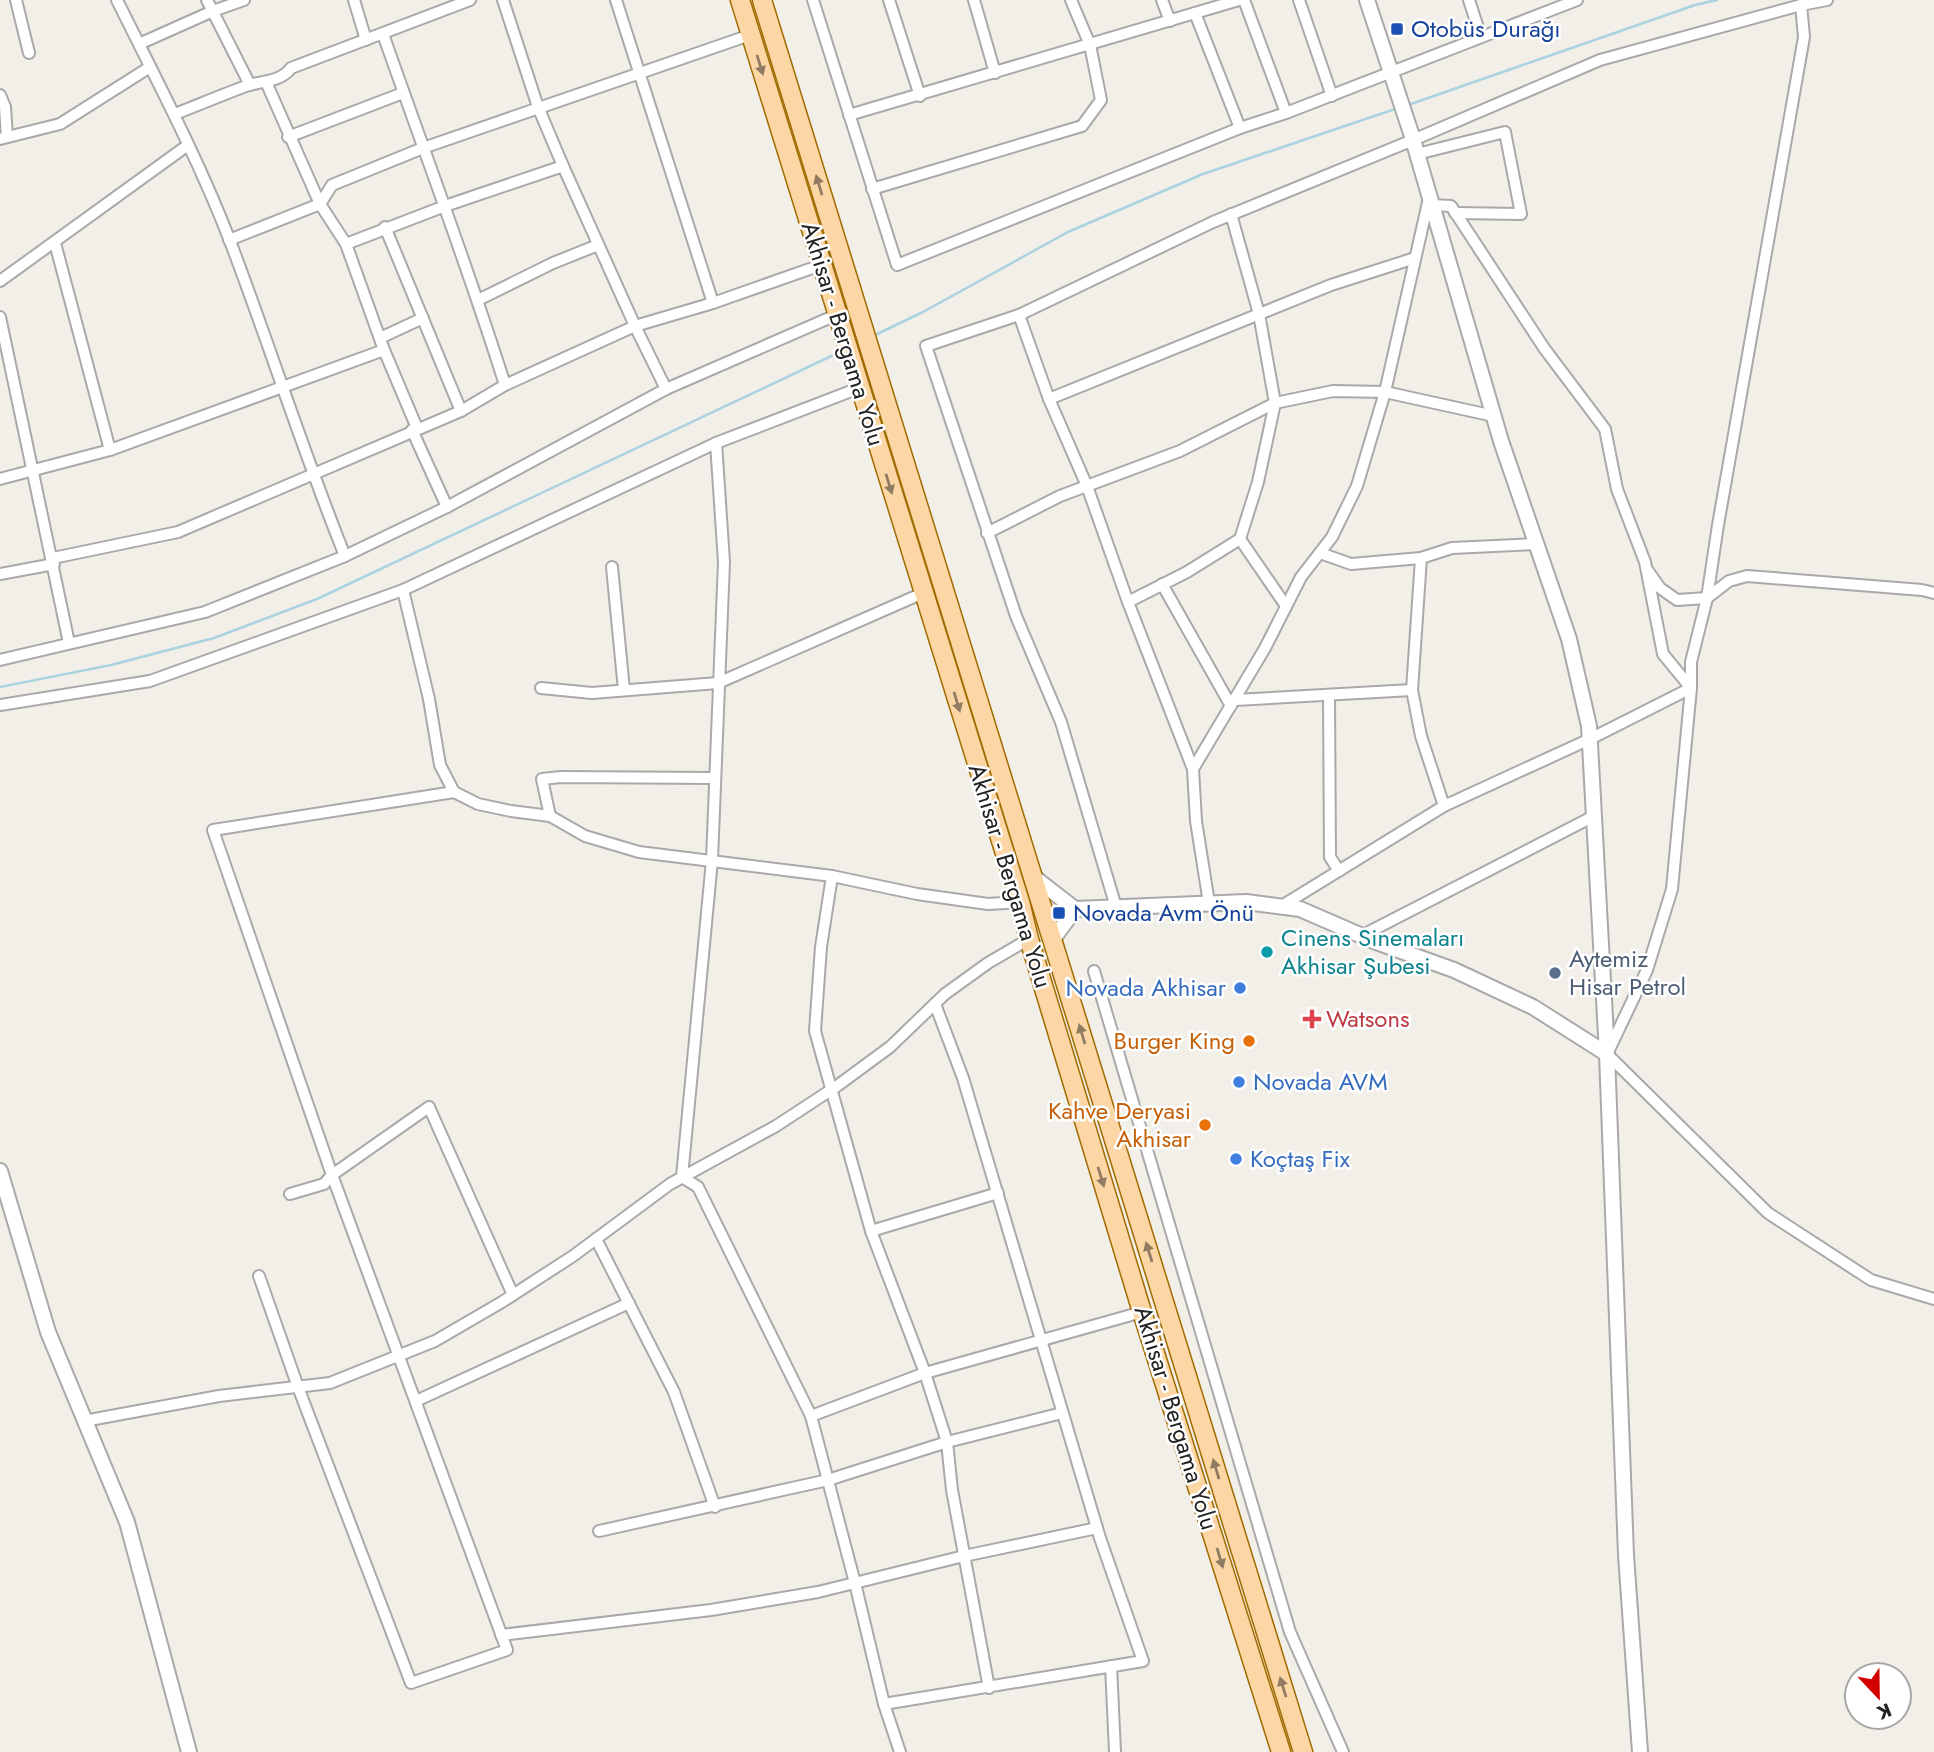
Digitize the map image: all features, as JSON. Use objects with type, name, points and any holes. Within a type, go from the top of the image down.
[{"type":"main road","name":"Akhisar - Bergama Yolu","points":[[740,0],[1020,902],[1142,1312],[1281,1752]]},
{"type":"main road","name":"Akhisar - Bergama Yolu","points":[[762,0],[1303,1752]]},
{"type":"street","points":[[16,0],[29,53]]},
{"type":"street","points":[[117,0],[175,114],[229,240],[313,476],[345,556]]},
{"type":"street","points":[[207,0],[250,85]]},
{"type":"street","points":[[139,44],[213,11],[224,3],[244,0]]},
{"type":"street","points":[[354,0],[366,40]]},
{"type":"street","points":[[175,114],[250,85],[266,82],[287,73],[291,68],[470,0]]},
{"type":"street","points":[[503,0],[538,107],[598,245],[666,389]]},
{"type":"street","points":[[616,0],[713,303]]},
{"type":"street","points":[[813,0],[897,265],[1240,128],[1332,96],[1481,37],[1548,4],[1577,0]]},
{"type":"street","points":[[889,0],[920,96]]},
{"type":"street","points":[[974,0],[995,73]]},
{"type":"street","points":[[872,189],[1082,126],[1101,100],[1090,45],[1070,0]]},
{"type":"street","points":[[1162,0],[1170,21]]},
{"type":"street","points":[[849,115],[1242,0],[1286,113]]},
{"type":"street","points":[[1299,0],[1332,96]]},
{"type":"street","points":[[1367,0],[1414,143],[1494,416],[1569,639],[1589,726],[1607,1054],[1626,1555],[1640,1752]]},
{"type":"street","points":[[1469,0],[1481,37]]},
{"type":"street","points":[[1116,907],[1061,722],[1016,616],[926,346],[1019,315],[1231,214],[1414,143],[1600,60],[1827,0]]},
{"type":"street","points":[[1607,1054],[1647,970],[1672,889],[1691,688],[1691,662],[1707,598],[1804,37],[1801,5]]},
{"type":"street","points":[[1195,13],[1240,128]]},
{"type":"street","points":[[383,34],[478,300],[505,385]]},
{"type":"street","points":[[229,240],[320,204],[332,185],[423,148],[750,35]]},
{"type":"street","points":[[0,95],[5,107],[4,138],[60,124],[150,66]]},
{"type":"street","points":[[266,82],[320,204],[346,244],[414,429],[447,508]]},
{"type":"street","points":[[289,137],[403,93]]},
{"type":"street","points":[[1414,143],[1505,132],[1521,214],[1455,213]]},
{"type":"street","points":[[0,281],[188,145]]},
{"type":"street","points":[[346,244],[386,227],[563,166]]},
{"type":"street","points":[[1431,200],[1451,206],[1544,348],[1605,429],[1617,489],[1646,568],[1663,654],[1691,688]]},
{"type":"street","points":[[1193,769],[1233,703],[1301,577],[1332,537],[1357,486],[1385,392],[1431,200]]},
{"type":"street","points":[[1128,602],[1240,539],[1258,482],[1275,403],[1259,314],[1231,214]]},
{"type":"street","points":[[386,227],[461,411]]},
{"type":"street","points":[[55,243],[110,450]]},
{"type":"street","points":[[478,300],[553,263],[598,245]]},
{"type":"street","points":[[1049,399],[1331,285],[1415,258]]},
{"type":"street","points":[[0,574],[178,532],[461,411],[505,385],[635,326],[713,303],[821,264]]},
{"type":"street","points":[[1019,315],[1049,399],[1087,486],[1128,602],[1193,769],[1196,821],[1209,903]]},
{"type":"street","points":[[0,317],[69,643]]},
{"type":"street","points":[[380,338],[422,318]]},
{"type":"street","points":[[0,660],[205,612],[345,556],[447,508],[666,389],[839,324]]},
{"type":"street","points":[[0,479],[110,450],[384,350]]},
{"type":"street","points":[[0,705],[150,681],[403,590],[857,380]]},
{"type":"street","points":[[987,533],[1060,496],[1180,451],[1275,403],[1333,391],[1385,392],[1494,416]]},
{"type":"street","points":[[682,1177],[712,860],[724,562],[716,443]]},
{"type":"street","points":[[1240,539],[1286,606]]},
{"type":"street","points":[[1320,553],[1351,564],[1421,558],[1452,548],[1536,544]]},
{"type":"street","points":[[1421,558],[1412,690],[1421,736],[1444,806]]},
{"type":"street","points":[[612,567],[624,691]]},
{"type":"street","points":[[1646,568],[1660,588],[1677,600],[1707,598],[1729,581],[1747,576],[1934,593]]},
{"type":"street","points":[[1162,584],[1233,703]]},
{"type":"street","points":[[403,590],[429,699],[440,765],[454,792]]},
{"type":"street","points":[[541,688],[592,693],[718,683],[923,593]]},
{"type":"street","points":[[1280,906],[1444,806],[1590,739],[1691,688]]},
{"type":"street","points":[[1233,703],[1412,690]]},
{"type":"street","points":[[1329,695],[1330,857],[1339,871]]},
{"type":"street","points":[[550,816],[542,779],[714,778]]},
{"type":"street","points":[[259,1276],[298,1387],[411,1683],[506,1650],[332,1175],[213,830],[454,792],[478,804],[550,816],[585,836],[639,852],[832,876],[917,894],[988,904],[1020,902]]},
{"type":"street","points":[[1362,936],[1594,816]]},
{"type":"street","points":[[832,876],[821,947],[814,1031],[871,1231],[925,1373],[947,1442],[952,1490],[989,1688]]},
{"type":"street","points":[[1034,878],[1075,909],[1246,902],[1300,909],[1362,936],[1454,970],[1533,1007],[1607,1054],[1768,1213],[1871,1280],[1934,1299]]},
{"type":"street","points":[[1053,939],[1075,909]]},
{"type":"street","points":[[84,1421],[219,1396],[330,1383],[435,1341],[513,1295],[682,1177],[776,1126],[832,1089],[890,1047],[935,1004],[988,963],[1029,939]]},
{"type":"street","points":[[1094,971],[1290,1632],[1329,1726],[1343,1752]]},
{"type":"street","points":[[884,1704],[1143,1661],[1097,1528],[963,1078],[935,1004]]},
{"type":"street","points":[[290,1194],[324,1184],[332,1175],[429,1107],[513,1295]]},
{"type":"street","points":[[0,1171],[48,1332],[127,1522],[190,1752]]},
{"type":"street","points":[[682,1177],[698,1188],[811,1416],[884,1704],[900,1752]]},
{"type":"street","points":[[871,1231],[998,1193]]},
{"type":"street","points":[[596,1239],[674,1392],[715,1507]]},
{"type":"street","points":[[415,1401],[629,1303]]},
{"type":"street","points":[[811,1416],[925,1373],[1142,1312]]},
{"type":"street","points":[[599,1531],[828,1480],[947,1442],[1062,1413]]},
{"type":"street","points":[[501,1635],[712,1611],[818,1592],[964,1556],[1097,1528]]},
{"type":"street","points":[[1111,1666],[1115,1752]]},
{"type":"waterway","points":[[1408,105],[1695,5],[1717,0]]},
{"type":"waterway","points":[[873,336],[923,312],[1068,232],[1203,174],[1398,108]]},
{"type":"waterway","points":[[0,687],[111,665],[214,638],[317,599],[842,351]]},
{"type":"place","name":"Otobüs Durağı","points":[[1397,29]]},
{"type":"place","name":"Novada Avm Önü","points":[[1059,913]]},
{"type":"place","name":"Cinens Sinemaları Akhisar Şubesi","points":[[1267,952]]},
{"type":"place","name":"Aytemiz Hisar Petrol","points":[[1555,973]]},
{"type":"place","name":"Novada Akhisar","points":[[1240,988]]},
{"type":"place","name":"Watsons","points":[[1312,1019]]},
{"type":"place","name":"Burger King","points":[[1249,1041]]},
{"type":"place","name":"Novada AVM","points":[[1239,1082]]},
{"type":"place","name":"Kahve Deryasi Akhisar","points":[[1205,1125]]},
{"type":"place","name":"Koçtaş Fix","points":[[1236,1159]]}]
